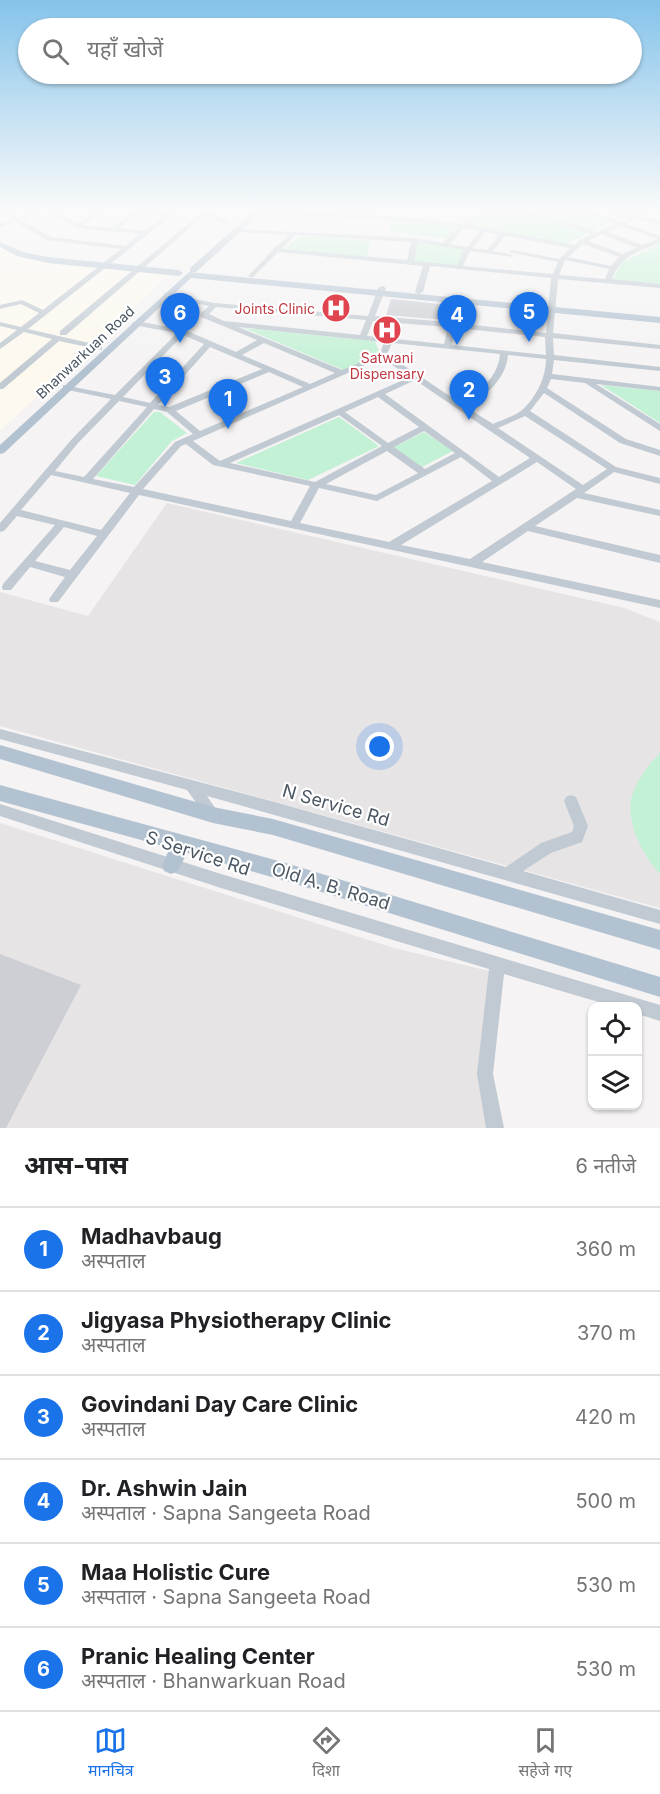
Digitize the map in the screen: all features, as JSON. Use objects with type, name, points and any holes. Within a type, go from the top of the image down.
[{"type":"main road","points":[[88,264],[419,292],[660,318]]},
{"type":"main road","points":[[186,272],[195,264]]},
{"type":"main road","points":[[186,272],[251,276],[456,299],[553,307]]},
{"type":"main road","name":"Bhanwarkuan Road","points":[[0,451],[167,295],[186,272]]},
{"type":"main road","name":"Bhanwarkuan Road","points":[[0,439],[186,272]]},
{"type":"main road","points":[[0,752],[213,815],[273,827],[660,940]]},
{"type":"main road","name":"Old A. B. Road","points":[[0,793],[286,872],[660,987]]},
{"type":"main road","points":[[171,865],[183,843]]},
{"type":"street","points":[[0,347],[109,264]]},
{"type":"street","points":[[0,387],[144,264]]},
{"type":"street","points":[[251,276],[262,264]]},
{"type":"street","points":[[415,264],[660,286]]},
{"type":"street","points":[[459,268],[461,264]]},
{"type":"street","points":[[506,272],[509,264]]},
{"type":"street","points":[[492,428],[525,412],[543,389],[551,357],[549,335],[555,276],[560,264]]},
{"type":"street","points":[[585,264],[612,268]]},
{"type":"street","points":[[608,281],[612,268],[616,264]]},
{"type":"street","points":[[419,292],[427,265]]},
{"type":"street","points":[[363,337],[381,290]]},
{"type":"street","points":[[167,295],[214,305],[452,325],[660,347]]},
{"type":"street","points":[[448,346],[456,299]]},
{"type":"street","points":[[0,307],[22,302],[44,313]]},
{"type":"street","points":[[214,305],[204,315],[342,373]]},
{"type":"street","points":[[136,322],[182,332],[310,387]]},
{"type":"street","points":[[224,323],[660,369]]},
{"type":"street","points":[[0,324],[22,330],[60,335],[99,348]]},
{"type":"street","points":[[0,529],[115,398],[182,332]]},
{"type":"street","points":[[237,355],[263,340]]},
{"type":"street","points":[[54,599],[137,490],[178,444],[383,355],[388,340]]},
{"type":"street","points":[[87,479],[209,343]]},
{"type":"street","points":[[459,407],[480,396],[504,361],[504,352]]},
{"type":"street","points":[[383,355],[537,458],[579,492],[660,513]]},
{"type":"street","points":[[170,410],[270,369]]},
{"type":"street","points":[[548,376],[660,389]]},
{"type":"street","points":[[221,464],[416,377]]},
{"type":"street","points":[[586,381],[660,428]]},
{"type":"street","points":[[66,387],[170,410],[199,435]]},
{"type":"street","points":[[543,389],[623,441],[660,453]]},
{"type":"street","points":[[379,394],[499,481]]},
{"type":"street","points":[[339,411],[424,473]]},
{"type":"street","points":[[525,412],[613,469],[660,481]]},
{"type":"street","points":[[294,524],[316,484],[425,427]]},
{"type":"street","points":[[187,440],[216,463],[377,498],[462,453]]},
{"type":"street","points":[[392,545],[537,458]]},
{"type":"street","points":[[474,562],[613,469]]},
{"type":"street","points":[[48,472],[474,562],[660,604]]},
{"type":"street","points":[[15,512],[104,534]]},
{"type":"street","points":[[7,586],[62,523]]},
{"type":"street","points":[[526,527],[660,559]]},
{"type":"street","points":[[27,563],[73,574]]},
{"type":"street","name":"N Service Rd","points":[[0,734],[191,785],[660,918]]},
{"type":"street","points":[[191,785],[213,815]]},
{"type":"street","points":[[507,874],[546,848],[577,837],[581,826],[571,801]]},
{"type":"street","name":"S Service Rd","points":[[0,810],[171,865],[660,1013]]},
{"type":"street","points":[[495,1128],[485,1074],[497,964]]},
{"type":"shaded area","points":[[0,264],[53,264],[171,273],[0,431]]},
{"type":"shaded area","points":[[167,503],[624,608],[660,622],[660,908],[0,726],[0,592],[88,616]]},
{"type":"shaded area","points":[[0,823],[394,948],[497,973],[485,1074],[495,1128],[0,1128]]},
{"type":"green space","points":[[416,264],[461,264],[459,268]]},
{"type":"green space","points":[[621,264],[660,264],[660,284],[613,279]]},
{"type":"green space","points":[[244,328],[375,341],[380,354],[344,370]]},
{"type":"green space","points":[[601,385],[660,391],[660,423]]},
{"type":"green space","points":[[154,412],[160,412],[187,433],[172,441],[135,485],[96,476]]},
{"type":"green space","points":[[339,417],[379,446],[308,480],[236,463]]},
{"type":"green space","points":[[424,432],[453,451],[422,467],[394,447]]},
{"type":"green space","points":[[660,753],[660,874],[647,858],[637,838],[630,806],[634,790],[640,779]]},
{"type":"building","points":[[391,299],[449,305],[446,320],[386,315]]},
{"type":"building","points":[[0,954],[81,985],[6,1128],[0,1128]]},
{"type":"place","name":"Joints Clinic","points":[[336,308]]},
{"type":"place","name":"Satwani Dispensary","points":[[387,330]]},
{"type":"place","name":"Maa Holistic Cure","points":[[529,342]]},
{"type":"place","name":"Pranic Healing Center","points":[[180,343]]},
{"type":"place","name":"Dr. Ashwin Jain","points":[[457,345]]},
{"type":"place","name":"Govindani Day Care Clinic","points":[[165,407]]},
{"type":"place","name":"Jigyasa Physiotherapy Clinic","points":[[469,420]]},
{"type":"place","name":"Madhavbaug","points":[[228,429]]}]
